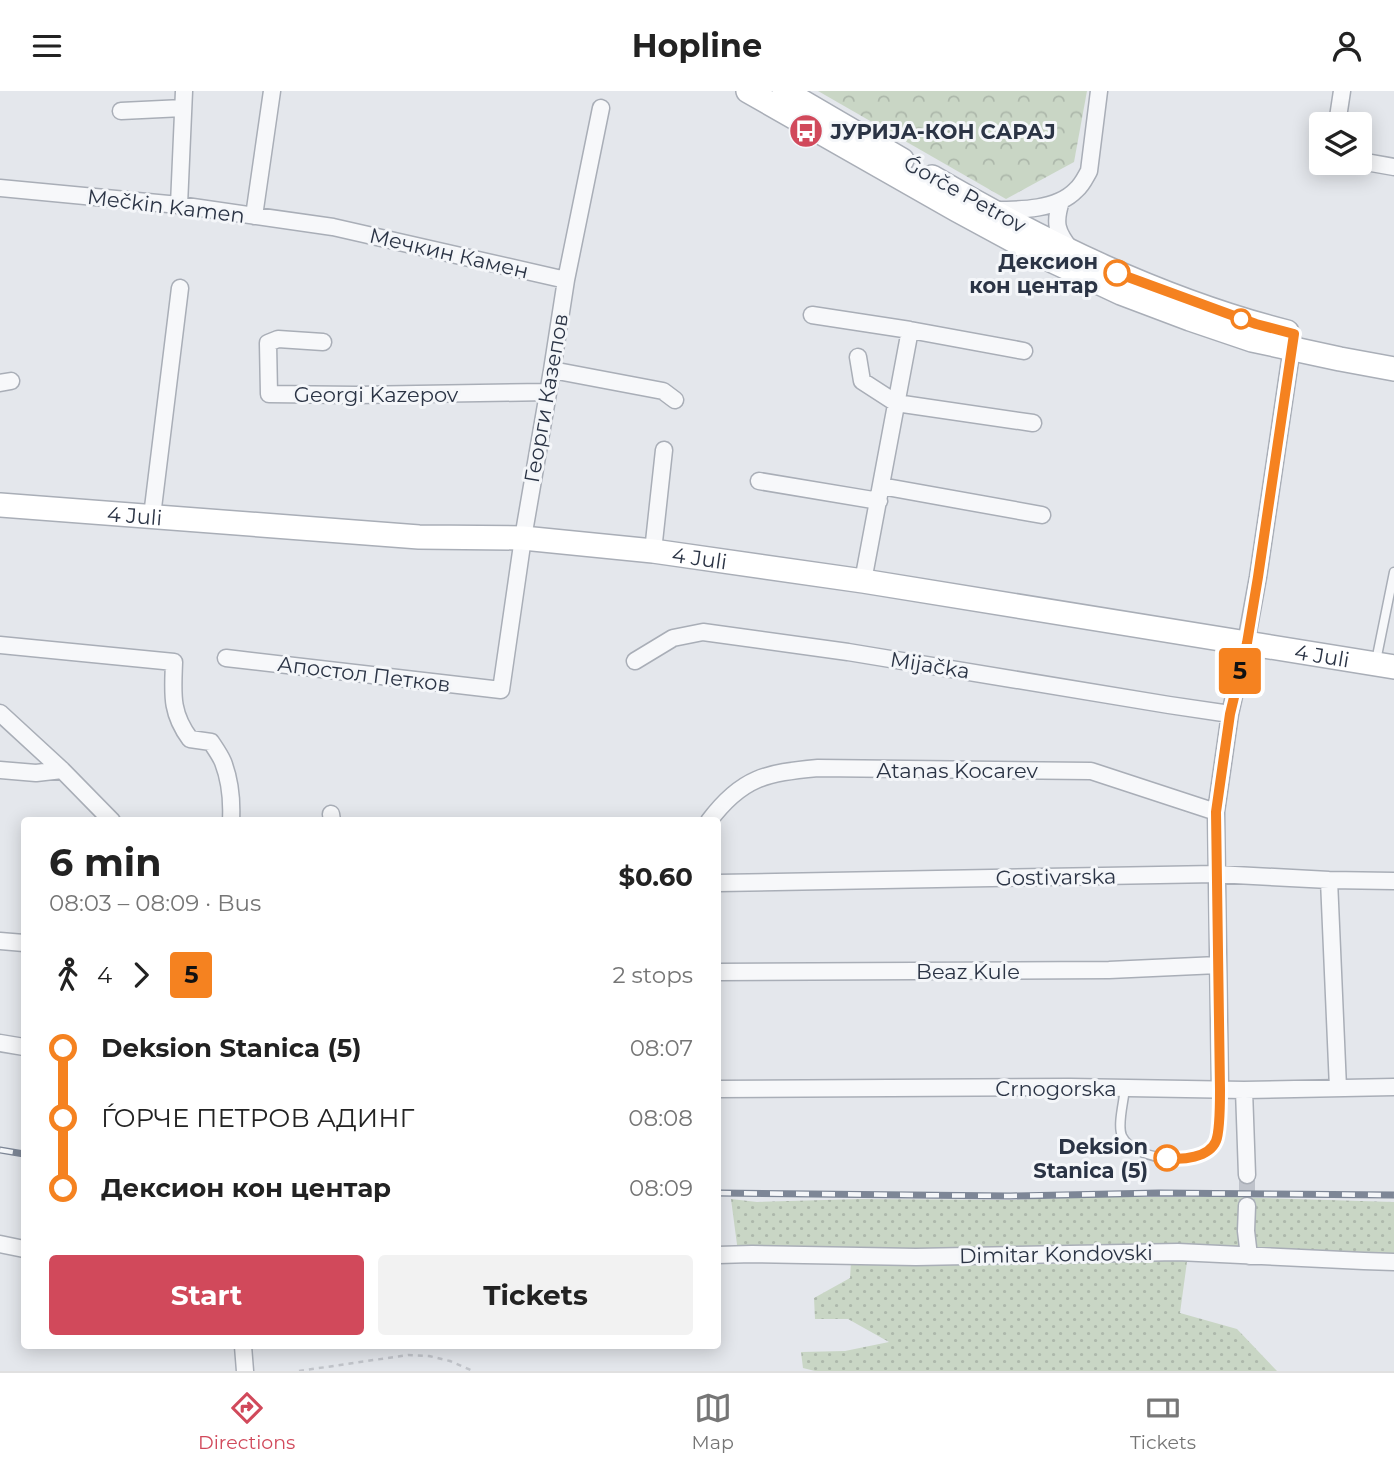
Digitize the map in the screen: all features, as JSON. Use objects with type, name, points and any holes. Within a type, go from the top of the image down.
[{"type":"street","points":[[179,205],[184,91]]},
{"type":"street","points":[[254,216],[272,91]]},
{"type":"street","name":"Ǵorče Petrov","points":[[748,91],[957,210],[1042,256],[1121,293],[1252,340],[1394,354]]},
{"type":"street","name":"Ǵorče Petrov","points":[[784,91],[993,211],[1124,277],[1256,324],[1292,342],[1394,369]]},
{"type":"street","points":[[993,211],[1023,209],[1061,201],[1075,192],[1088,171],[1099,91]]},
{"type":"street","points":[[1339,112],[1342,91]]},
{"type":"street","points":[[121,111],[183,108]]},
{"type":"street","name":"Георги Казепов","points":[[500,690],[566,280],[601,108]]},
{"type":"street","points":[[1372,163],[1394,167]]},
{"type":"street","name":"Mečkin Kamen","points":[[0,188],[179,205],[254,216]]},
{"type":"street","points":[[1061,201],[1057,225],[1063,240],[1073,252]]},
{"type":"street","name":"Мечкин Камен","points":[[254,216],[332,227],[566,280]]},
{"type":"street","points":[[152,516],[180,288]]},
{"type":"street","points":[[812,314],[1024,351]]},
{"type":"street","points":[[863,581],[910,330]]},
{"type":"street","name":"Georgi Kazepov","points":[[323,342],[278,339],[268,343],[269,394],[548,392]]},
{"type":"street","points":[[1220,1090],[1216,812],[1230,714],[1247,643],[1292,342]]},
{"type":"street","points":[[858,357],[862,381],[896,404],[1033,423]]},
{"type":"street","points":[[552,370],[663,391],[675,400]]},
{"type":"street","points":[[653,551],[664,450]]},
{"type":"street","points":[[759,481],[880,493],[1042,515]]},
{"type":"street","name":"4 Juli","points":[[0,505],[419,537],[523,538],[653,551],[863,581],[1385,666]]},
{"type":"street","name":"Mijačka","points":[[635,661],[673,638],[703,632],[848,652],[1230,714]]},
{"type":"street","points":[[0,645],[174,661],[173,704],[182,729],[190,739],[211,742],[223,761],[228,781],[231,817]]},
{"type":"street","name":"Апостол Петков","points":[[226,657],[500,690]]},
{"type":"street","points":[[0,713],[108,817]]},
{"type":"street","name":"Atanas Kocarev","points":[[712,817],[737,790],[755,780],[782,772],[818,768],[1091,771],[1216,812]]},
{"type":"street","points":[[0,770],[36,773],[62,770]]},
{"type":"street","name":"Gostivarska","points":[[721,883],[1216,874],[1394,881]]},
{"type":"street","points":[[1329,880],[1338,1088]]},
{"type":"street","points":[[0,941],[21,943]]},
{"type":"street","name":"Beaz Kule","points":[[721,972],[1109,970],[1217,965]]},
{"type":"street","points":[[0,1043],[21,1046]]},
{"type":"street","name":"Crnogorska","points":[[721,1089],[1070,1087],[1244,1090],[1394,1087]]},
{"type":"street","points":[[1244,1090],[1247,1175]]},
{"type":"street","points":[[1247,1206],[1246,1231],[1250,1256]]},
{"type":"street","points":[[0,1244],[21,1248]]},
{"type":"street","name":"Dimitar Kondovski","points":[[721,1255],[916,1257],[1178,1252],[1394,1262]]},
{"type":"street","points":[[243,1349],[245,1371]]},
{"type":"lane","points":[[1385,666],[1394,572]]},
{"type":"lane","points":[[1125,1088],[1120,1127],[1122,1136],[1140,1152],[1173,1159],[1190,1158],[1206,1152],[1216,1141],[1220,1090]]},
{"type":"path","points":[[299,1371],[408,1355],[450,1361],[473,1371]]},
{"type":"green space","points":[[818,91],[1087,91],[1074,162],[1006,199]]},
{"type":"green space","points":[[1227,1197],[1394,1202],[1394,1257],[1189,1247],[1180,1313],[1237,1329],[1277,1371],[815,1371],[803,1368],[801,1352],[845,1351],[889,1342],[848,1319],[815,1319],[814,1298],[850,1278],[852,1247],[738,1252],[731,1199],[757,1202]]},
{"type":"tunnel","points":[[1247,1175],[1247,1206]]},
{"type":"railway","points":[[0,1150],[21,1154]]},
{"type":"railway","points":[[721,1193],[1010,1196],[1159,1193],[1394,1195]]},
{"type":"bus line","name":"5","points":[[1117,273],[1195,303],[1294,334],[1258,577],[1247,643],[1230,714],[1216,812],[1220,1112],[1216,1141],[1206,1152],[1190,1158],[1167,1158]]},
{"type":"place","name":"ЈУРИЈА-КОН САРАЈ","points":[[806,131]]},
{"type":"place","name":"Дексион кон центар","points":[[1117,273]]},
{"type":"place","name":"Deksion Stanica (5)","points":[[1167,1158]]}]
